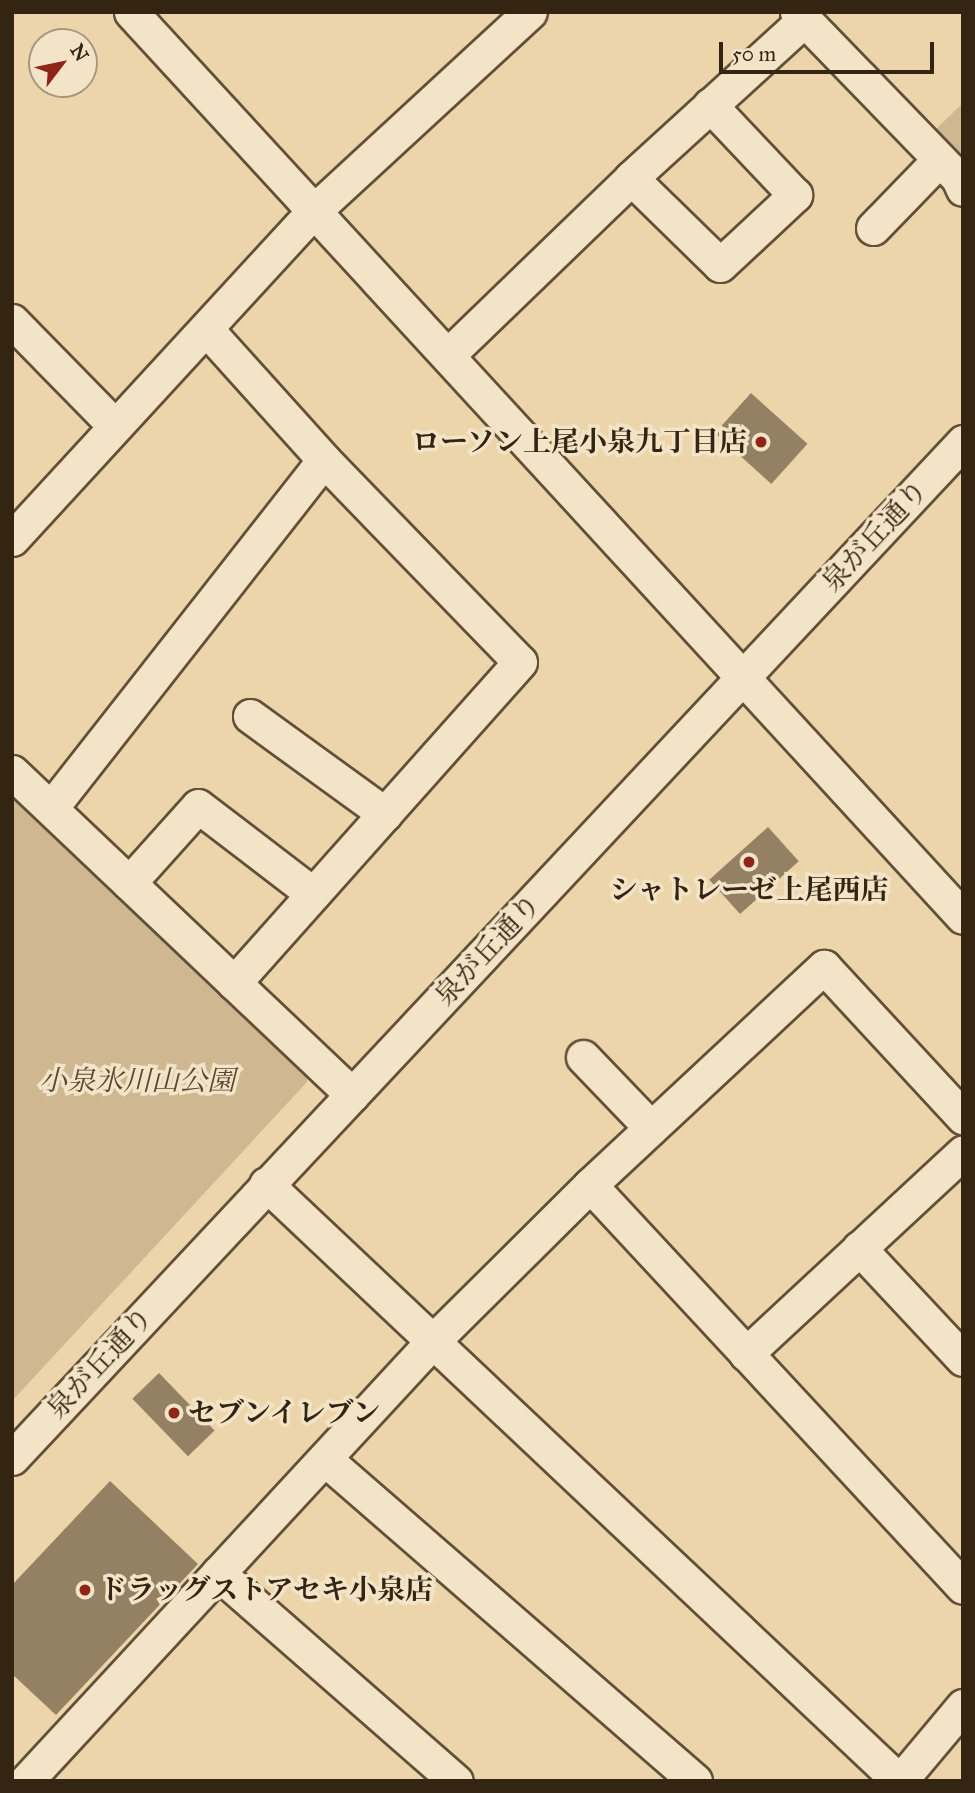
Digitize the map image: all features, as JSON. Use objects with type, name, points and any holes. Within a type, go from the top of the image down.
[{"type":"street","points":[[131,12],[963,918]]},
{"type":"street","points":[[12,539],[115,426],[208,331],[313,212],[530,12]]},
{"type":"street","points":[[448,355],[801,16],[939,159],[963,189]]},
{"type":"street","points":[[631,178],[720,265],[795,195],[710,105]]},
{"type":"street","points":[[873,228],[939,159]]},
{"type":"street","points":[[208,331],[324,460],[520,662],[234,983]]},
{"type":"street","points":[[17,336],[115,426]]},
{"type":"street","name":"泉が丘通り","points":[[12,1458],[963,442]]},
{"type":"street","points":[[51,808],[324,460]]},
{"type":"street","points":[[250,716],[385,814]]},
{"type":"street","points":[[12,772],[352,1095]]},
{"type":"street","points":[[129,883],[198,806],[313,894]]},
{"type":"street","points":[[26,1781],[326,1460],[434,1340],[590,1185],[824,967],[963,1117]]},
{"type":"street","points":[[583,1057],[651,1128]]},
{"type":"street","points":[[746,1354],[963,1152]]},
{"type":"street","points":[[266,1184],[899,1781],[962,1707]]},
{"type":"street","points":[[590,1185],[963,1587]]},
{"type":"street","points":[[859,1248],[963,1359]]},
{"type":"street","points":[[326,1460],[695,1781]]},
{"type":"street","points":[[218,1573],[456,1781]]},
{"type":"street","points":[[12,1775],[20,1781]]},
{"type":"green space","points":[[963,103],[963,163],[934,131]]},
{"type":"green space","name":"小泉氷川山公園","points":[[12,791],[307,1069],[307,1082],[12,1401]]},
{"type":"building","points":[[751,393],[807,444],[771,484],[715,433]]},
{"type":"building","points":[[768,827],[799,861],[740,914],[709,880]]},
{"type":"building","points":[[159,1373],[215,1431],[188,1456],[132,1399]]},
{"type":"building","points":[[110,1481],[198,1564],[56,1715],[12,1674],[12,1585]]},
{"type":"place","name":"ローソン上尾小泉九丁目店","points":[[761,442]]},
{"type":"place","name":"シャトレーゼ上尾西店","points":[[749,862]]},
{"type":"place","name":"セブンイレブン","points":[[174,1413]]},
{"type":"place","name":"ドラッグストアセキ小泉店","points":[[85,1590]]}]
